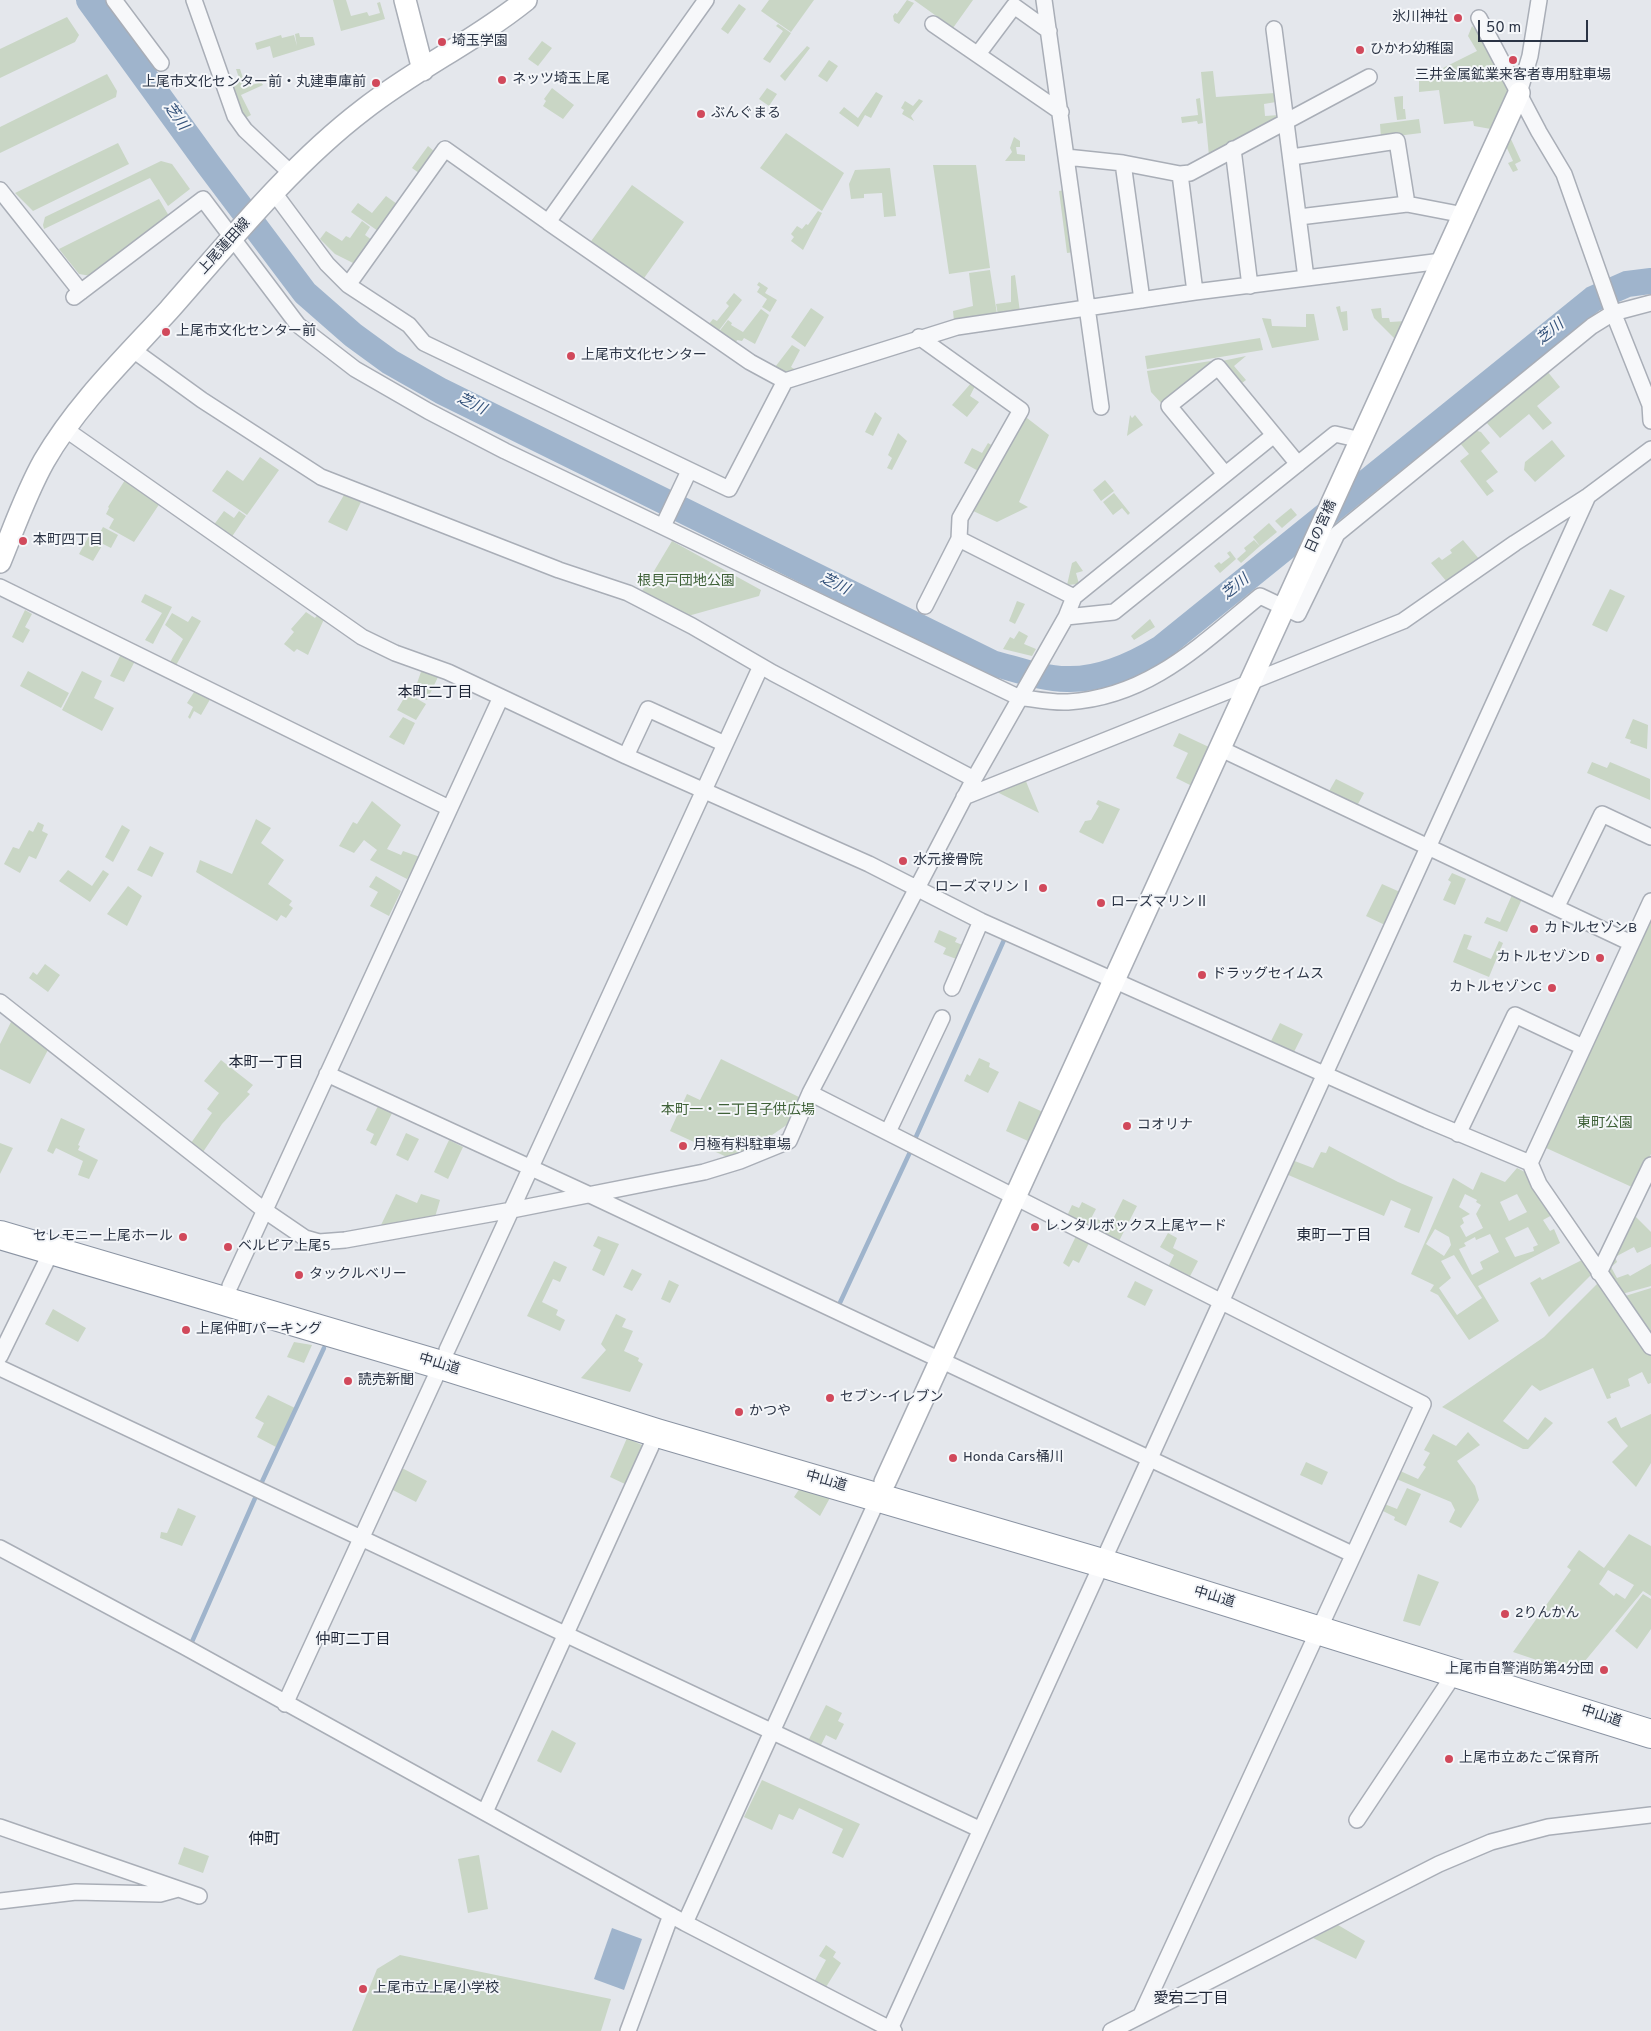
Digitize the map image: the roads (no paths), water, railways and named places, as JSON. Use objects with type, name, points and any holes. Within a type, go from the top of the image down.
[{"type":"highway","name":"中山道","points":[[0,1217],[230,1286],[444,1358],[657,1433],[882,1490]]},
{"type":"highway","name":"中山道","points":[[0,1235],[444,1358],[1321,1622],[1651,1714]]},
{"type":"highway","name":"中山道","points":[[1321,1622],[1455,1673],[1651,1734]]},
{"type":"street","points":[[114,0],[160,63]]},
{"type":"street","points":[[194,0],[235,116],[245,130],[293,175]]},
{"type":"street","points":[[405,0],[423,70]]},
{"type":"street","name":"上尾蓮田線","points":[[0,562],[29,492],[44,462],[65,429],[103,381],[258,211],[330,138],[362,110],[484,32],[526,0]]},
{"type":"street","points":[[548,222],[706,0]]},
{"type":"street","points":[[1044,0],[1101,407]]},
{"type":"street","points":[[1519,93],[1530,56],[1539,0]]},
{"type":"street","points":[[978,54],[1014,6],[1049,31]]},
{"type":"street","points":[[1479,18],[1564,174],[1612,310],[1650,405],[1651,421]]},
{"type":"street","points":[[933,24],[1061,112]]},
{"type":"street","points":[[1274,29],[1292,157],[1306,278]]},
{"type":"street","points":[[1066,157],[1180,174],[1190,173],[1369,77]]},
{"type":"street","name":"日の宮橋","points":[[882,1490],[1519,93]]},
{"type":"street","points":[[1292,157],[1397,141],[1407,204]]},
{"type":"street","points":[[348,285],[445,149],[750,362],[785,382]]},
{"type":"street","points":[[1233,149],[1250,286]]},
{"type":"street","points":[[1123,164],[1142,300]]},
{"type":"street","points":[[1180,174],[1195,292]]},
{"type":"street","points":[[0,190],[78,294],[203,199],[236,235],[298,325],[355,369],[428,411],[505,451],[1020,694],[1067,702],[1116,695],[1168,670],[1260,596],[1288,600],[1298,614],[1337,534],[1612,310],[1651,303]]},
{"type":"street","points":[[275,194],[327,264],[348,285],[408,325],[424,343],[687,476],[728,488],[785,382],[919,337],[957,327],[1195,292],[1442,261]]},
{"type":"street","points":[[1299,217],[1407,204],[1464,215]]},
{"type":"street","points":[[919,337],[1021,410],[960,518],[959,539],[925,606]]},
{"type":"street","points":[[133,350],[218,410],[321,478],[559,570],[628,593],[974,779]]},
{"type":"street","points":[[1225,474],[1169,406],[1218,367],[1298,464]]},
{"type":"street","points":[[65,429],[362,637],[448,672],[626,756],[918,887],[981,921],[1458,1134],[1530,1163],[1539,1184],[1651,1347]]},
{"type":"street","points":[[0,1002],[264,1210],[293,1231],[319,1242],[345,1240],[512,1210],[704,1172],[740,1161],[789,1141],[810,1093],[964,797],[1020,694],[1078,595],[1274,434]]},
{"type":"street","points":[[1066,617],[1114,612],[1335,434],[1361,440]]},
{"type":"street","points":[[964,797],[1403,621],[1515,543],[1588,496],[1651,448]]},
{"type":"street","points":[[663,526],[687,476]]},
{"type":"street","points":[[0,1548],[185,1647],[285,1704],[685,1923],[892,2030],[979,1829],[1150,1459],[1220,1301],[1588,496]]},
{"type":"street","points":[[959,539],[1078,595],[1096,614]]},
{"type":"street","points":[[0,587],[449,808]]},
{"type":"street","points":[[285,1704],[360,1539],[401,1456],[444,1358],[761,666]]},
{"type":"street","points":[[230,1286],[501,698]]},
{"type":"street","points":[[626,756],[648,709],[725,744]]},
{"type":"street","points":[[1219,748],[1631,942]]},
{"type":"street","points":[[1557,906],[1602,814],[1651,837]]},
{"type":"street","points":[[1530,1163],[1651,901]]},
{"type":"street","points":[[952,988],[981,921]]},
{"type":"street","points":[[1458,1134],[1515,1015],[1583,1047]]},
{"type":"street","points":[[888,1132],[942,1018]]},
{"type":"street","points":[[327,1074],[590,1195],[1352,1554]]},
{"type":"street","points":[[810,1093],[1422,1404],[1321,1622],[1255,1771],[1141,2015]]},
{"type":"street","points":[[1600,1273],[1651,1165]]},
{"type":"street","points":[[0,1356],[52,1250]]},
{"type":"street","points":[[0,1368],[979,1829]]},
{"type":"street","points":[[485,1812],[657,1433]]},
{"type":"street","points":[[685,1923],[771,1732],[840,1586],[882,1490]]},
{"type":"street","points":[[1357,1820],[1455,1673]]},
{"type":"street","points":[[1111,2031],[1439,1864],[1491,1842],[1548,1826],[1651,1815]]},
{"type":"street","points":[[0,1827],[199,1896]]},
{"type":"street","points":[[0,1901],[76,1892],[160,1894],[178,1889]]},
{"type":"street","points":[[628,2031],[671,1915]]},
{"type":"water","points":[[612,1928],[642,1939],[624,1990],[594,1979]]},
{"type":"waterway","name":"芝川","points":[[89,0],[208,164],[305,293],[353,335],[390,362],[441,391],[992,663],[1058,679],[1080,679],[1104,674],[1128,666],[1161,648],[1593,299],[1627,284],[1651,281]]},
{"type":"waterway","points":[[915,1139],[1004,940]]},
{"type":"waterway","points":[[838,1307],[911,1150]]},
{"type":"waterway","points":[[260,1486],[324,1348]]},
{"type":"waterway","points":[[191,1644],[256,1496]]},
{"type":"place","name":"氷川神社","points":[[1458,18]]},
{"type":"place","name":"埼玉学園","points":[[442,42]]},
{"type":"place","name":"ひかわ幼稚園","points":[[1360,50]]},
{"type":"place","name":"三井金属鉱業来客者専用駐車場","points":[[1513,60]]},
{"type":"place","name":"ネッツ埼玉上尾","points":[[502,80]]},
{"type":"place","name":"上尾市文化センター前・丸建車庫前","points":[[376,83]]},
{"type":"place","name":"ぶんぐまる","points":[[701,114]]},
{"type":"place","name":"上尾市文化センター前","points":[[166,332]]},
{"type":"place","name":"上尾市文化センター","points":[[571,356]]},
{"type":"place","name":"本町四丁目","points":[[23,541]]},
{"type":"place","name":"水元接骨院","points":[[903,861]]},
{"type":"place","name":"ローズマリンⅠ","points":[[1043,888]]},
{"type":"place","name":"ローズマリンⅡ","points":[[1101,903]]},
{"type":"place","name":"カトルセゾンB","points":[[1534,929]]},
{"type":"place","name":"カトルセゾンD","points":[[1600,958]]},
{"type":"place","name":"ドラッグセイムス","points":[[1202,975]]},
{"type":"place","name":"カトルセゾンC","points":[[1552,988]]},
{"type":"place","name":"コオリナ","points":[[1127,1126]]},
{"type":"place","name":"月極有料駐車場","points":[[683,1146]]},
{"type":"place","name":"レンタルボックス上尾ヤード","points":[[1035,1227]]},
{"type":"place","name":"セレモニー上尾ホール","points":[[183,1237]]},
{"type":"place","name":"ベルピア上尾5","points":[[228,1247]]},
{"type":"place","name":"タックルベリー","points":[[299,1275]]},
{"type":"place","name":"上尾仲町パーキング","points":[[186,1330]]},
{"type":"place","name":"読売新聞","points":[[348,1381]]},
{"type":"place","name":"セブン-イレブン","points":[[830,1398]]},
{"type":"place","name":"かつや","points":[[739,1412]]},
{"type":"place","name":"Honda Cars桶川","points":[[953,1458]]},
{"type":"place","name":"2りんかん","points":[[1505,1614]]},
{"type":"place","name":"上尾市自警消防第4分団","points":[[1604,1670]]},
{"type":"place","name":"上尾市立あたご保育所","points":[[1449,1759]]},
{"type":"place","name":"上尾市立上尾小学校","points":[[363,1989]]},
{"type":"district","name":"本町二丁目","points":[[435,694]]},
{"type":"district","name":"本町一丁目","points":[[266,1064]]},
{"type":"district","name":"東町一丁目","points":[[1334,1237]]},
{"type":"district","name":"仲町二丁目","points":[[353,1641]]},
{"type":"district","name":"仲町","points":[[264,1841]]},
{"type":"district","name":"愛宕二丁目","points":[[1191,2000]]},
{"type":"park label","name":"根貝戸団地公園","points":[[686,582]]},
{"type":"park label","name":"本町一・二丁目子供広場","points":[[738,1111]]},
{"type":"park label","name":"東町公園","points":[[1605,1124]]}]
